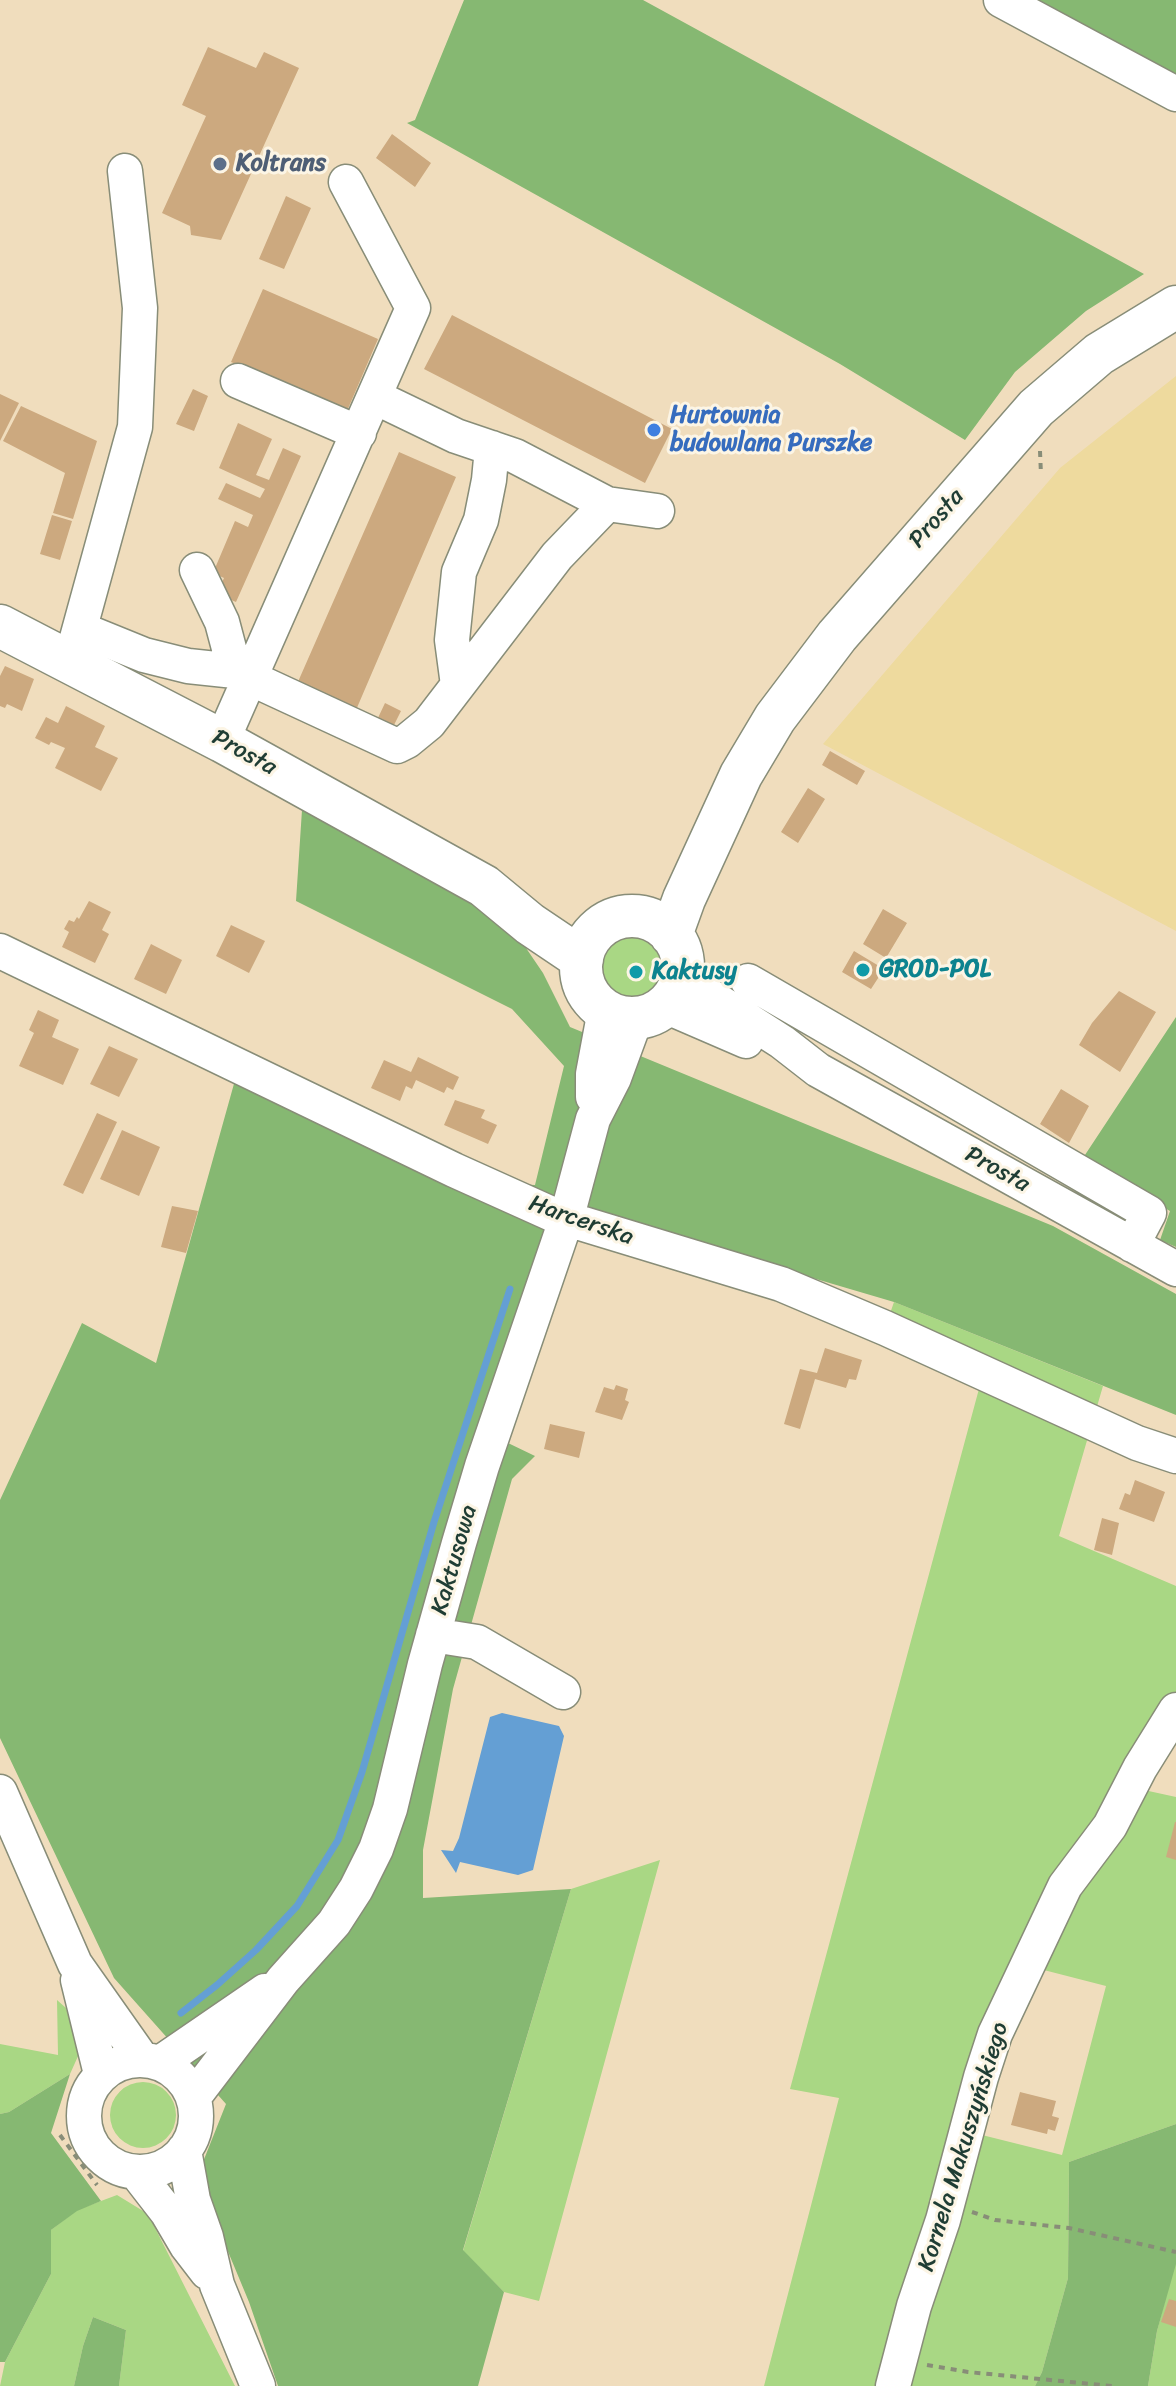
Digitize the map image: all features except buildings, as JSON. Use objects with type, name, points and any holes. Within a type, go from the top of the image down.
[{"type":"main road","name":"Prosta","points":[[656,926],[716,814],[781,710],[823,653],[1013,432],[1065,380],[1099,354],[1176,307]]},
{"type":"main road","name":"Prosta","points":[[0,626],[75,645],[222,741],[590,944]]},
{"type":"main road","points":[[623,917],[656,926],[682,955],[647,1003],[592,999],[584,984],[590,944],[623,917]]},
{"type":"street","points":[[1001,0],[1176,94]]},
{"type":"street","points":[[125,171],[140,308],[135,427],[75,645],[243,675],[397,746],[429,723],[557,556],[607,504]]},
{"type":"street","points":[[222,741],[243,675],[359,433],[413,308],[346,182]]},
{"type":"street","points":[[238,381],[359,433]]},
{"type":"street","points":[[375,397],[456,436],[515,456],[607,504],[657,511]]},
{"type":"street","points":[[458,685],[452,640],[459,572],[481,520],[492,448]]},
{"type":"street","points":[[197,570],[243,675]]},
{"type":"street","name":"Harcerska","points":[[0,951],[454,1170],[566,1220],[781,1284],[1137,1443],[1176,1456]]},
{"type":"street","points":[[748,981],[1149,1213],[1132,1245]]},
{"type":"street","name":"Prosta","points":[[647,1003],[818,1070],[1176,1269]]},
{"type":"street","name":"Kaktusowa","points":[[193,2098],[283,1980],[334,1923],[376,1849],[390,1809],[433,1635],[482,1466],[566,1220],[593,1119],[647,1003]]},
{"type":"street","points":[[433,1635],[477,1642],[563,1692]]},
{"type":"street","name":"Kornela Makuszyńskiego","points":[[897,2373],[995,2034],[1065,1886],[1110,1826],[1140,1768],[1176,1710]]},
{"type":"street","points":[[0,1792],[75,1964],[101,2074]]},
{"type":"street","points":[[75,1964],[151,2061],[181,2077],[193,2098],[196,2109],[194,2131],[184,2150],[163,2167],[136,2172],[105,2160],[89,2140],[85,2129],[84,2105],[101,2074],[120,2063],[151,2061]]},
{"type":"street","name":"Kaktusowa","points":[[151,2061],[283,1980]]},
{"type":"street","points":[[184,2150],[193,2200],[206,2237],[217,2285],[258,2386]]},
{"type":"street","points":[[136,2172],[217,2285]]},
{"type":"path","points":[[60,2135],[97,2185]]},
{"type":"path","points":[[947,2204],[995,2220],[1069,2228],[1176,2252]]},
{"type":"path","points":[[897,2373],[968,2372],[1112,2386]]},
{"type":"green space","points":[[464,0],[643,0],[1144,274],[1086,311],[1015,372],[965,440],[840,364],[407,123],[415,120]]},
{"type":"green space","points":[[1033,0],[1176,0],[1176,77]]},
{"type":"green space","points":[[302,810],[511,926],[543,973],[570,1027],[1053,1226],[1176,1294],[1176,1415],[894,1302],[565,1205],[508,1443],[535,1456],[512,1479],[453,1689],[423,1850],[423,1898],[571,1889],[463,2250],[504,2292],[478,2386],[278,2386],[249,2302],[197,2177],[226,2104],[114,1978],[0,1738],[0,1500],[82,1323],[156,1363],[237,1073],[472,1182],[535,1185],[564,1066],[512,1009],[296,901]]},
{"type":"green space","points":[[634,933],[660,943],[670,969],[660,995],[634,1005],[608,995],[598,969],[608,943]]},
{"type":"green space","points":[[1176,1017],[1176,1247],[1160,1240],[1170,1211],[1081,1161]]},
{"type":"green space","points":[[894,1302],[1103,1386],[1059,1536],[1176,1586],[1176,1737],[1144,1790],[1176,1797],[1176,2124],[1069,2162],[1068,2278],[1042,2372],[1035,2386],[764,2386],[839,2098],[790,2089],[983,1374],[885,1328]],"holes":[[[1036,1968],[1106,1986],[1062,2155],[974,2133]]]},
{"type":"green space","points":[[660,1860],[539,2301],[504,2292],[463,2251],[571,1889]]},
{"type":"green space","points":[[57,2000],[66,2008],[79,2054],[70,2074],[9,2112],[0,2114],[0,2044],[58,2055]]},
{"type":"green space","points":[[70,2074],[51,2133],[101,2201],[77,2211],[51,2230],[51,2274],[5,2362],[0,2362],[0,2114],[9,2112]]},
{"type":"green space","points":[[143,2082],[156,2084],[166,2092],[174,2102],[174,2128],[166,2138],[156,2146],[143,2148],[130,2146],[120,2138],[112,2128],[110,2115],[112,2102],[120,2092],[130,2084]]},
{"type":"green space","points":[[1176,2124],[1176,2264],[1157,2331],[1148,2386],[1035,2386],[1042,2372],[1068,2278],[1069,2162]]},
{"type":"green space","points":[[117,2195],[148,2214],[235,2386],[119,2386],[126,2330],[93,2317],[74,2386],[0,2386],[5,2362],[51,2274],[51,2230],[77,2210]]},
{"type":"green space","points":[[1176,2259],[1176,2386],[1148,2386],[1157,2331]]},
{"type":"green space","points":[[93,2317],[126,2330],[119,2386],[74,2386]]},
{"type":"sand","points":[[1176,376],[1176,931],[823,744],[1060,468]]},
{"type":"water","points":[[502,1713],[559,1726],[564,1736],[533,1870],[518,1875],[460,1862],[456,1873],[441,1850],[453,1851],[459,1838],[490,1717]]},
{"type":"waterway","points":[[181,2013],[256,1950],[297,1906],[338,1840],[362,1772],[434,1522],[510,1289]]},
{"type":"place","name":"Koltrans","points":[[220,164]]},
{"type":"place","name":"Hurtownia budowlana Purszke","points":[[654,430]]},
{"type":"place","name":"GROD-POL","points":[[863,970]]},
{"type":"place","name":"Kaktusy","points":[[636,972]]}]
